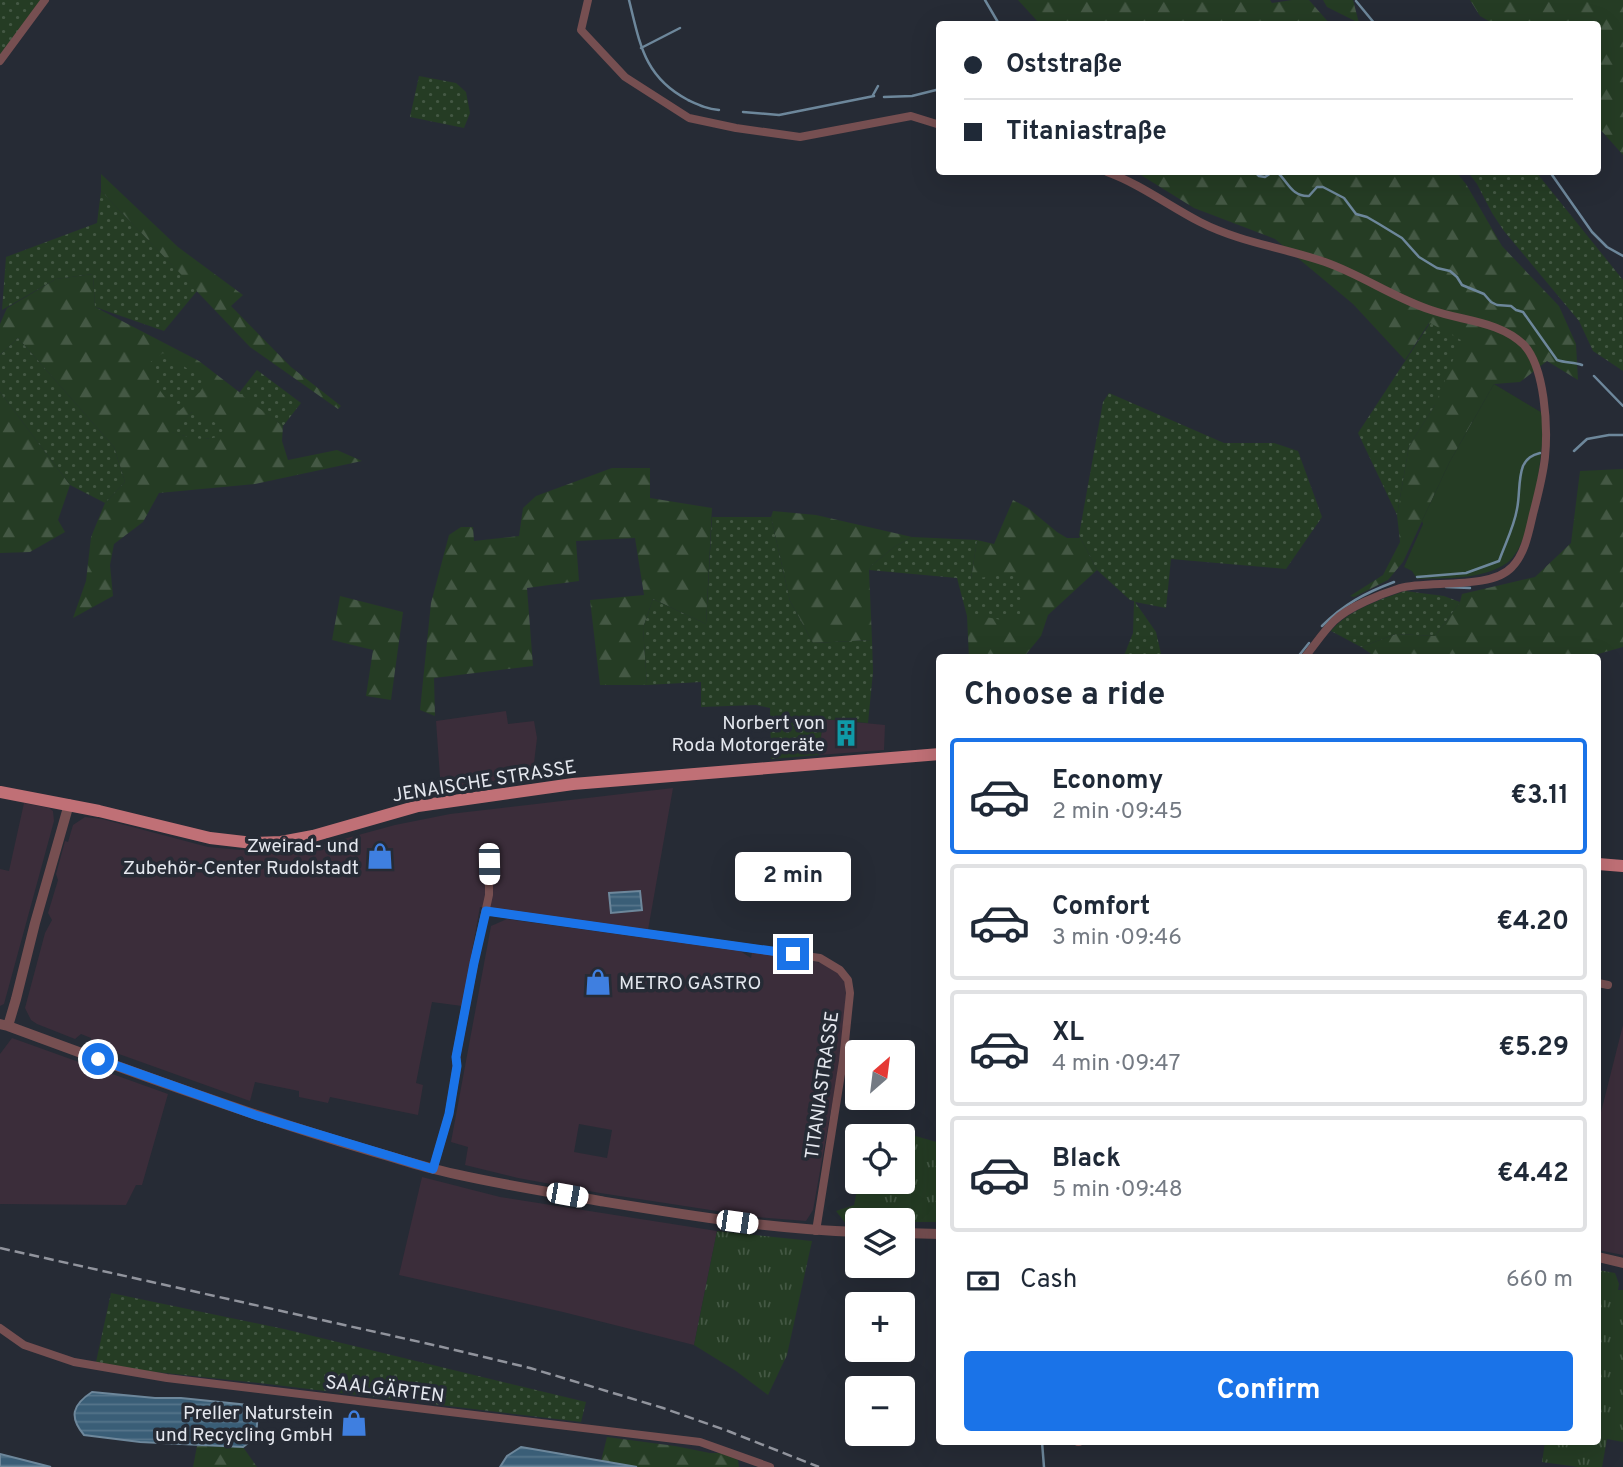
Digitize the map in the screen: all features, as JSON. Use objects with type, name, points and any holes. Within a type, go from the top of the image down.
[{"type":"main road","name":"JENAISCHE STRASSE","points":[[0,792],[69,804],[210,838],[253,844],[313,836],[418,806],[561,786],[936,754]]},
{"type":"main road","points":[[1601,864],[1623,866]]},
{"type":"street","points":[[0,61],[45,0]]},
{"type":"street","points":[[588,0],[581,30],[625,77],[689,118],[800,137],[911,116],[936,124]]},
{"type":"street","points":[[1113,175],[1201,222],[1239,238],[1327,262],[1428,310],[1494,326],[1525,346],[1535,361],[1543,397],[1545,456],[1524,548],[1515,565],[1506,573],[1493,578],[1401,588],[1376,598],[1335,619],[1307,654]]},
{"type":"street","points":[[69,804],[34,923],[16,999],[4,1025],[248,1113],[433,1169],[632,1206],[764,1226],[845,1232]]},
{"type":"street","points":[[433,1169],[449,1114],[456,1057],[489,895],[489,864]]},
{"type":"street","name":"TITANIASTRASSE","points":[[486,911],[820,958],[840,970],[848,980],[850,993],[843,1061],[816,1231]]},
{"type":"street","points":[[1601,984],[1608,985]]},
{"type":"street","points":[[915,1233],[936,1234]]},
{"type":"street","points":[[1601,1258],[1623,1263]]},
{"type":"street","name":"SAALGÄRTEN","points":[[0,1328],[24,1345],[77,1362],[167,1378],[700,1442],[770,1467]]},
{"type":"shaded area","points":[[506,711],[508,724],[534,721],[537,738],[532,780],[441,791],[436,721]]},
{"type":"shaded area","points":[[823,719],[885,725],[884,750],[819,755]]},
{"type":"shaded area","points":[[673,788],[648,930],[480,907],[462,1006],[432,1002],[416,1083],[423,1085],[418,1115],[330,1097],[328,1103],[299,1097],[299,1091],[255,1082],[250,1101],[91,1044],[91,1038],[81,1034],[75,1039],[37,1024],[31,1020],[25,1008],[45,933],[52,920],[48,913],[58,880],[56,874],[65,841],[68,842],[73,825],[85,817],[208,847],[263,852],[325,844],[395,825],[450,814]]},
{"type":"shaded area","points":[[24,803],[49,808],[53,811],[54,821],[4,1004],[0,1006],[0,869],[9,871]]},
{"type":"shaded area","points":[[507,919],[740,951],[751,958],[752,952],[822,963],[839,973],[845,983],[846,996],[840,1060],[813,1210],[806,1221],[756,1217],[600,1193],[465,1165],[468,1147],[451,1142],[491,926]],"holes":[[[579,1124],[612,1130],[607,1158],[574,1152]]]},
{"type":"shaded area","points":[[1623,1025],[1623,1255],[1601,1251],[1601,1112]]},
{"type":"shaded area","points":[[12,1038],[168,1094],[142,1185],[136,1185],[126,1205],[0,1204],[0,1054]]},
{"type":"shaded area","points":[[422,1177],[500,1197],[717,1231],[694,1345],[399,1275]]},
{"type":"green space","points":[[0,0],[41,0],[0,55]]},
{"type":"green space","points":[[1018,0],[1270,0],[1272,3],[1309,0],[1327,21],[1037,21]]},
{"type":"green space","points":[[1323,0],[1353,0],[1358,21],[1355,21],[1327,7]]},
{"type":"green space","points":[[1470,0],[1623,0],[1623,155],[1601,130],[1601,21],[1489,21],[1480,16]]},
{"type":"green space","points":[[419,76],[456,83],[466,92],[470,113],[464,128],[410,117]]},
{"type":"green space","points":[[101,174],[178,247],[243,295],[231,306],[291,367],[341,406],[338,409],[250,347],[101,191]]},
{"type":"green space","points":[[1141,175],[1458,175],[1502,246],[1559,306],[1576,344],[1578,380],[1547,361],[1520,382],[1494,384],[1449,463],[1403,562],[1388,580],[1354,597],[1350,596],[1383,575],[1400,542],[1397,515],[1409,446],[1435,405],[1429,323],[1405,360],[1353,304],[1275,239],[1194,208]]},
{"type":"green space","points":[[1470,175],[1538,175],[1623,280],[1623,371],[1593,351],[1579,321],[1504,231]]},
{"type":"green space","points":[[101,191],[197,291],[164,331],[95,307],[93,274],[56,279],[2,310],[6,257],[97,223]]},
{"type":"green space","points":[[93,274],[95,307],[199,361],[283,426],[282,441],[288,460],[337,450],[362,461],[255,484],[159,493],[143,522],[114,544],[110,565],[113,596],[73,618],[86,581],[91,537],[105,503],[125,482],[114,447],[18,338],[0,355],[0,324],[7,308],[56,279]],"holes":[[[192,412],[209,439],[185,436],[172,432]]]},
{"type":"green space","points":[[1430,323],[1461,340],[1435,405],[1409,446],[1397,515],[1358,433]]},
{"type":"green space","points":[[18,338],[114,447],[125,482],[105,503],[70,485],[0,392],[0,355]]},
{"type":"green space","points":[[163,353],[207,381],[200,392],[179,411],[156,385],[159,370],[149,370],[145,366]]},
{"type":"green space","points":[[257,370],[301,403],[283,426],[239,393]]},
{"type":"green space","points":[[1494,384],[1544,414],[1535,494],[1524,536],[1507,563],[1497,569],[1464,577],[1417,579],[1412,571],[1404,567],[1422,521],[1449,463]]},
{"type":"green space","points":[[0,392],[70,485],[58,520],[65,532],[30,552],[0,553]]},
{"type":"green space","points":[[1109,393],[1224,443],[1274,443],[1298,451],[1322,517],[1286,569],[1171,559],[1166,608],[1135,602],[1156,632],[1161,654],[1125,654],[1133,633],[1134,601],[1097,570],[1079,535],[1103,402]]},
{"type":"green space","points":[[192,412],[229,429],[209,439],[171,432]]},
{"type":"green space","points":[[612,468],[650,468],[650,498],[712,508],[706,624],[653,599],[643,628],[647,685],[600,685],[590,600],[644,595],[635,538],[576,541],[579,581],[527,588],[533,666],[434,678],[435,716],[420,710],[431,603],[449,535],[461,527],[473,527],[474,541],[519,536],[523,508],[536,496]]},
{"type":"green space","points":[[1623,469],[1623,647],[1598,654],[1371,654],[1361,647],[1396,634],[1435,636],[1460,602],[1462,594],[1535,577],[1571,543],[1580,471]]},
{"type":"green space","points":[[1013,500],[1067,538],[1080,537],[1097,570],[1048,615],[1041,636],[1026,654],[969,654],[967,616],[980,616],[971,579],[977,540],[994,544]]},
{"type":"green space","points":[[773,511],[816,515],[912,537],[894,547],[869,570],[872,640],[813,643],[790,601],[771,517]]},
{"type":"green space","points":[[712,517],[771,517],[790,601],[813,643],[872,640],[873,672],[868,723],[823,719],[819,755],[771,759],[770,708],[756,705],[701,707],[701,682],[647,685],[643,628],[653,599],[706,624]]},
{"type":"green space","points":[[912,537],[977,540],[971,579],[1017,573],[1023,606],[1019,616],[1002,620],[967,616],[957,578],[869,570],[894,547]]},
{"type":"green space","points":[[1405,591],[1444,596],[1460,602],[1435,636],[1396,634],[1361,647],[1331,631],[1355,612]]},
{"type":"green space","points":[[340,596],[403,612],[391,700],[366,696],[373,650],[332,640]]},
{"type":"green space","points":[[915,1136],[936,1142],[936,1222],[915,1222],[915,1208],[845,1208],[854,1205],[856,1194],[915,1194]]},
{"type":"green space","points":[[845,1208],[845,1223],[836,1211]]},
{"type":"green space","points":[[717,1231],[812,1241],[787,1355],[768,1395],[694,1345]]},
{"type":"green space","points":[[1601,1271],[1615,1273],[1618,1290],[1623,1290],[1623,1442],[1607,1439],[1602,1467],[1542,1462],[1545,1445],[1601,1445]]},
{"type":"green space","points":[[111,1293],[284,1329],[586,1402],[581,1422],[146,1371],[96,1362]]},
{"type":"green space","points":[[607,1437],[723,1453],[738,1460],[739,1467],[637,1467],[601,1461]]},
{"type":"green space","points":[[197,1446],[243,1447],[257,1467],[193,1467]]},
{"type":"water","points":[[640,891],[642,910],[611,913],[609,893]]},
{"type":"water","points":[[92,1392],[249,1405],[258,1411],[256,1437],[243,1447],[140,1442],[84,1435],[76,1423],[75,1412],[80,1402]]},
{"type":"water","points":[[521,1447],[637,1467],[500,1467],[507,1456]]},
{"type":"water","points":[[0,1454],[51,1467],[0,1467]]},
{"type":"waterway","points":[[629,0],[641,45],[653,70],[673,91],[707,108],[719,110]]},
{"type":"waterway","points":[[985,0],[997,21]]},
{"type":"waterway","points":[[1356,1],[1373,21]]},
{"type":"waterway","points":[[641,48],[680,28]]},
{"type":"waterway","points":[[873,95],[878,86]]},
{"type":"waterway","points":[[884,97],[912,96],[936,90]]},
{"type":"waterway","points":[[743,112],[779,115],[874,96]]},
{"type":"waterway","points":[[1258,175],[1268,175]]},
{"type":"waterway","points":[[1280,175],[1294,192],[1303,196],[1309,196],[1317,187],[1323,187],[1344,198],[1356,214],[1367,217],[1402,238],[1419,257],[1437,268],[1450,271],[1462,285],[1484,294],[1497,305],[1511,306],[1523,312],[1557,360],[1582,365]]},
{"type":"waterway","points":[[1552,175],[1592,232],[1607,247],[1623,256]]},
{"type":"waterway","points":[[1594,376],[1623,406]]},
{"type":"waterway","points":[[1574,451],[1587,439],[1623,435]]},
{"type":"waterway","points":[[1417,577],[1466,573],[1499,561],[1516,516],[1523,466],[1530,457],[1540,453]]},
{"type":"waterway","points":[[1322,626],[1355,600],[1394,582]]},
{"type":"waterway","points":[[1446,587],[1470,588]]},
{"type":"waterway","points":[[1300,654],[1309,643]]},
{"type":"waterway","points":[[1042,1445],[1044,1467]]},
{"type":"railway","points":[[0,1248],[530,1368],[663,1408],[819,1467]]},
{"type":"place","name":"Norbert von Roda Motorgeräte","points":[[846,733]]},
{"type":"place","name":"Zweirad- und Zubehör-Center Rudolstadt","points":[[380,856]]},
{"type":"place","name":"METRO GASTRO","points":[[598,982]]},
{"type":"place","name":"Preller Naturstein und Recycling GmbH","points":[[354,1423]]},
{"type":"route","points":[[98,1059],[255,1115],[433,1169],[449,1114],[456,1057],[486,911],[793,954]]}]
